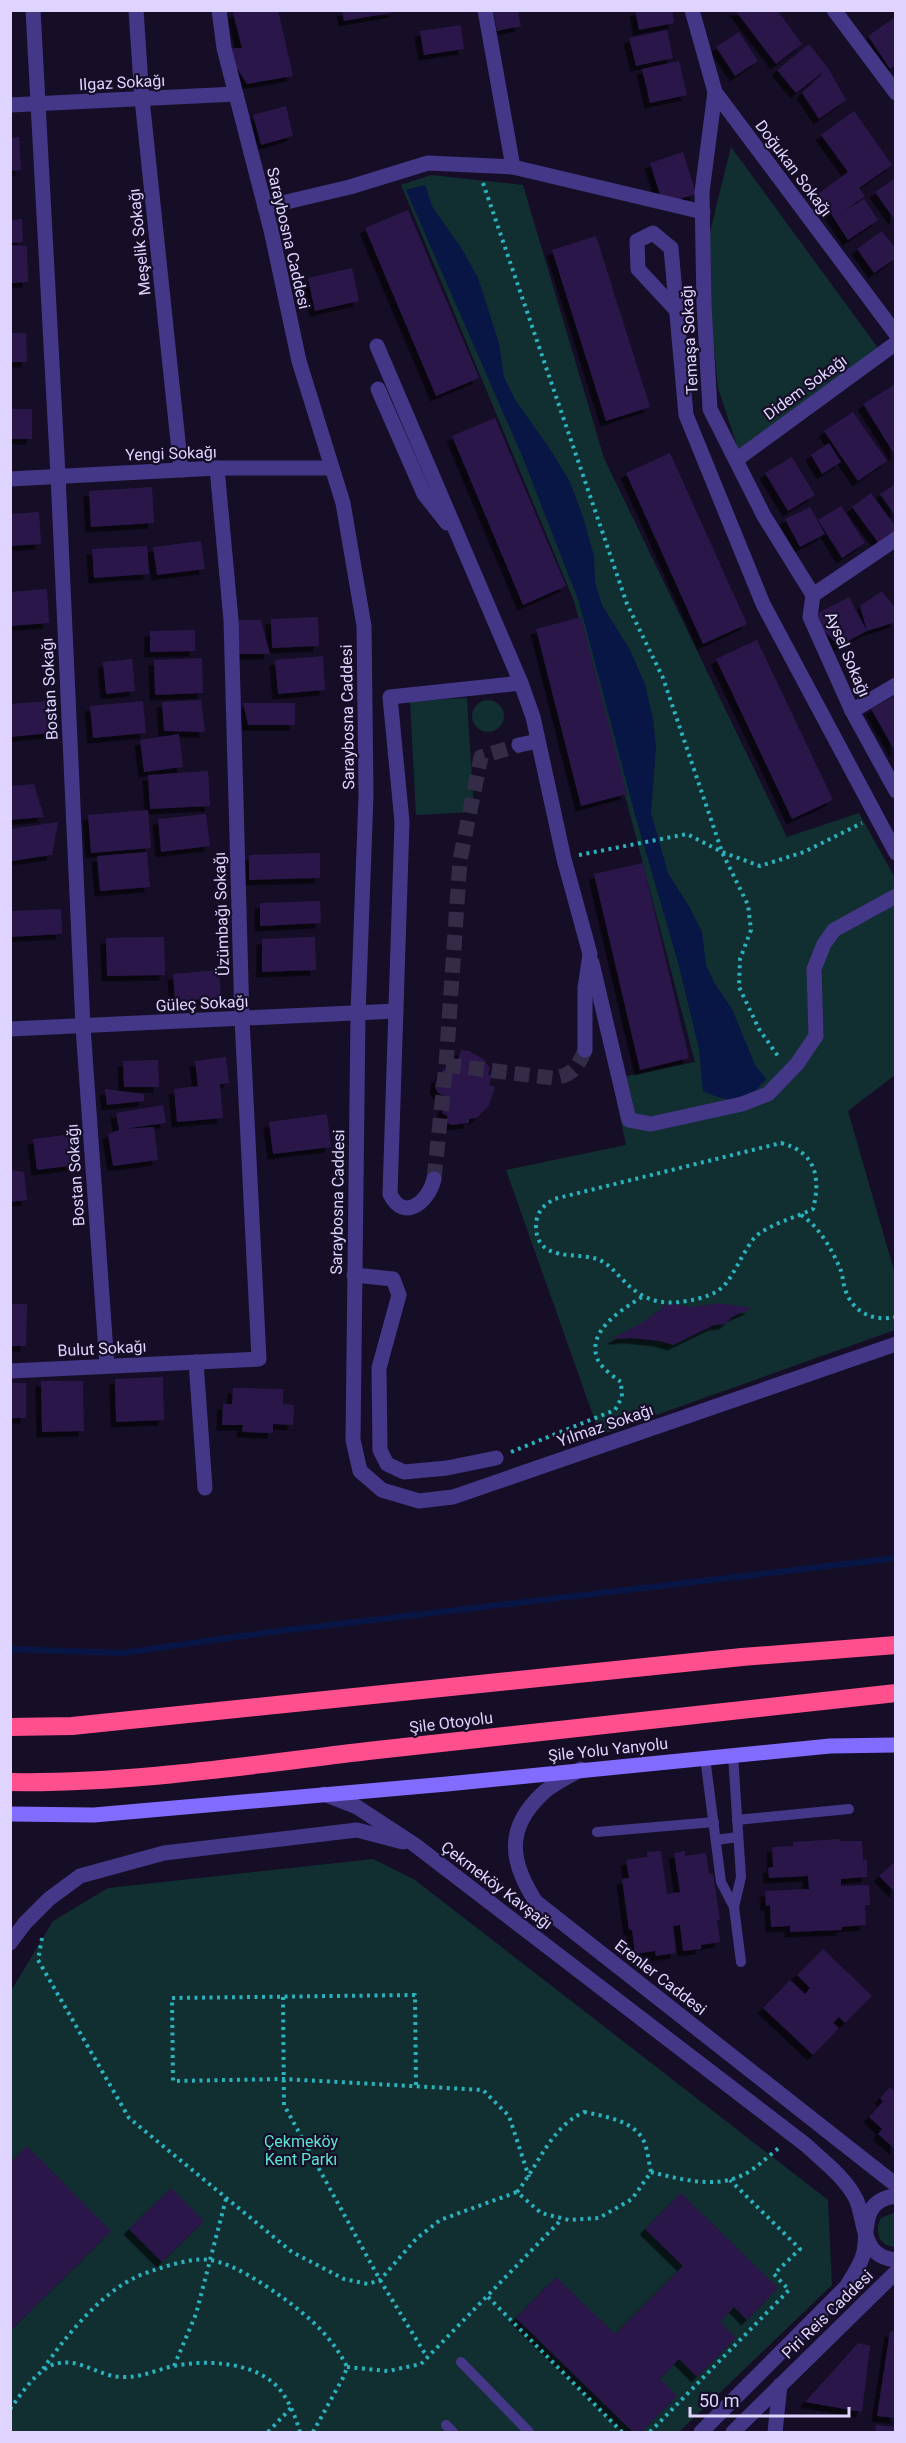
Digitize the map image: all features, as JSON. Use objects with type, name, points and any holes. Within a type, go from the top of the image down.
[{"type":"highway","name":"Şile Otoyolu","points":[[10,1727],[51,1726],[742,1657],[896,1645]]},
{"type":"highway","name":"Şile Otoyolu","points":[[10,1782],[49,1782],[195,1771],[706,1712],[896,1693]]},
{"type":"highway","points":[[10,1720],[51,1726]]},
{"type":"main road","name":"Şile Yolu Yanyolu","points":[[324,1794],[830,1746],[896,1745]]},
{"type":"main road","name":"Çekmeköy Kavşağı","points":[[10,1814],[94,1815],[324,1794]]},
{"type":"street","name":"Bostan Sokağı","points":[[33,10],[58,475],[82,1027],[107,1366]]},
{"type":"street","name":"Meşelik Sokağı","points":[[136,10],[142,99],[181,470]]},
{"type":"street","name":"Saraybosna Caddesi","points":[[219,10],[224,48],[265,207],[299,361],[343,503],[364,626],[366,795],[358,1014],[352,1440]]},
{"type":"street","points":[[485,10],[513,167]]},
{"type":"street","name":"Doğukan Sokağı","points":[[692,10],[715,92],[896,334]]},
{"type":"street","points":[[834,10],[896,93]]},
{"type":"street","name":"Temaşa Sokağı","points":[[715,92],[702,192],[710,409],[764,516],[813,595]]},
{"type":"street","name":"Ilgaz Sokağı","points":[[10,105],[236,94]]},
{"type":"street","points":[[265,207],[350,188],[428,163],[513,167],[703,212]]},
{"type":"street","points":[[677,312],[638,268],[637,241],[653,233],[671,248],[677,312],[686,415],[763,604],[896,853]]},
{"type":"street","name":"Didem Sokağı","points":[[736,460],[896,343]]},
{"type":"street","points":[[377,346],[522,683],[629,1120],[651,1124],[742,1104],[768,1094],[790,1071],[816,1036],[814,969],[824,944],[834,930],[896,897]]},
{"type":"street","points":[[378,389],[424,494],[460,540]]},
{"type":"street","name":"Yengi Sokağı","points":[[10,479],[218,468],[332,468]]},
{"type":"street","name":"Üzümbağı Sokağı","points":[[218,468],[231,620],[242,1019],[259,1359]]},
{"type":"street","points":[[813,595],[896,539]]},
{"type":"street","name":"Aysel Sokağı","points":[[813,595],[810,617],[852,711],[896,685]]},
{"type":"street","points":[[434,1179],[431,1192],[422,1203],[412,1207],[403,1207],[394,1203],[390,1194],[402,822],[390,697],[522,683]]},
{"type":"street","points":[[852,711],[896,791]]},
{"type":"street","points":[[519,745],[538,741]]},
{"type":"street","points":[[585,1050],[585,988],[590,954]]},
{"type":"street","name":"Güleç Sokağı","points":[[10,1029],[396,1011]]},
{"type":"street","points":[[354,1275],[393,1279],[399,1295],[379,1368],[380,1450],[387,1464],[404,1472],[447,1468],[496,1458]]},
{"type":"street","name":"Yılmaz Sokağı","points":[[352,1440],[360,1471],[382,1490],[419,1501],[453,1497],[896,1344]]},
{"type":"street","name":"Bulut Sokağı","points":[[10,1371],[259,1359]]},
{"type":"street","points":[[196,1362],[205,1488]]},
{"type":"street","name":"Erenler Caddesi","points":[[581,1769],[542,1794],[518,1824],[515,1849],[522,1880],[536,1902],[896,2185]]},
{"type":"street","name":"Çekmeköy Kavşağı","points":[[324,1794],[357,1807],[414,1845],[806,2145],[847,2186],[856,2199],[865,2228]]},
{"type":"street","points":[[10,1943],[25,1923],[49,1899],[80,1876],[164,1853],[357,1830],[414,1845]]},
{"type":"street","points":[[701,2433],[847,2286],[860,2264],[864,2251],[865,2228],[872,2209],[879,2202],[896,2196]]},
{"type":"street","points":[[865,2228],[872,2248],[880,2255],[896,2260]]},
{"type":"street","name":"Piri Reis Caddesi","points":[[733,2433],[896,2272]]},
{"type":"street","points":[[775,2433],[780,2385]]},
{"type":"lane","points":[[733,1755],[741,1877],[734,1907]]},
{"type":"lane","points":[[705,1757],[721,1881],[734,1907],[741,1962]]},
{"type":"lane","points":[[737,1820],[849,1809]]},
{"type":"lane","points":[[597,1832],[714,1822]]},
{"type":"lane","points":[[716,1840],[738,1837]]},
{"type":"lane","points":[[461,2362],[529,2433]]},
{"type":"path","points":[[476,165],[498,221],[627,604],[663,678],[722,852],[748,905],[751,930],[740,959],[739,987],[759,1029],[790,1071]]},
{"type":"path","points":[[564,859],[667,836],[687,834],[722,852],[760,866],[804,852],[844,833]]},
{"type":"path","points":[[781,1143],[801,1151],[818,1177],[818,1190],[813,1209],[801,1215],[765,1230],[754,1238],[725,1287],[708,1296],[685,1301],[663,1302],[642,1297],[613,1268],[597,1259],[554,1254],[542,1244],[537,1233],[536,1221],[542,1207],[555,1199],[781,1143]]},
{"type":"path","points":[[801,1215],[808,1219],[833,1254],[845,1291],[854,1308],[870,1317],[883,1320],[896,1317]]},
{"type":"path","points":[[496,1458],[615,1410],[621,1397],[621,1382],[608,1372],[597,1358],[597,1340],[611,1316],[642,1297]]},
{"type":"path","points":[[42,1938],[38,1960],[129,2118],[292,2252],[344,2279],[368,2284],[380,2280],[416,2239],[440,2220],[517,2192],[529,2177],[550,2140],[570,2118],[584,2112],[619,2122],[635,2130],[645,2142],[651,2172],[632,2199],[599,2218],[569,2220],[541,2213],[517,2192]]},
{"type":"path","points":[[416,2085],[415,1995],[172,1998],[173,2081],[284,2079],[483,2090],[509,2116],[529,2177]]},
{"type":"path","points":[[283,1997],[284,2104],[380,2280],[427,2358]]},
{"type":"path","points":[[651,2172],[690,2182],[730,2180],[745,2174],[781,2146]]},
{"type":"path","points":[[650,2433],[789,2290],[774,2274],[800,2249],[730,2180]]},
{"type":"path","points":[[174,2366],[196,2314],[226,2198]]},
{"type":"path","points":[[347,2367],[388,2371],[421,2364],[562,2218]]},
{"type":"path","points":[[10,2409],[43,2369],[61,2342],[119,2287],[135,2277],[157,2269],[196,2259],[211,2260],[227,2265],[270,2289],[310,2318],[340,2354],[347,2367]]},
{"type":"path","points":[[488,2297],[622,2433]]},
{"type":"path","points":[[43,2369],[58,2363],[75,2363],[107,2375],[122,2377],[141,2376],[174,2366],[227,2365],[265,2378],[280,2390],[291,2408],[300,2433]]},
{"type":"path","points":[[313,2433],[347,2367]]},
{"type":"path","points":[[267,2433],[291,2408]]},
{"type":"green space","points":[[731,147],[881,352],[739,452],[718,388],[705,252]]},
{"type":"green space","points":[[431,175],[523,185],[604,458],[787,837],[859,813],[895,878],[895,1075],[848,1111],[895,1274],[895,1330],[600,1435],[506,1170],[626,1145],[612,1079],[695,1062],[574,601],[401,185]]},
{"type":"green space","points":[[467,698],[474,812],[416,815],[410,701]]},
{"type":"green space","points":[[488,700],[499,705],[504,716],[499,727],[488,732],[477,727],[472,716],[477,705]]},
{"type":"green space","name":"Çekmeköy Kent Parkı","points":[[373,1859],[415,1880],[828,2200],[832,2285],[679,2432],[11,2432],[11,1991],[53,1921],[108,1888]]},
{"type":"green space","points":[[895,2212],[895,2247],[882,2241],[878,2228],[881,2218]]},
{"type":"shaded area","points":[[425,185],[433,208],[462,249],[478,278],[499,343],[504,377],[516,401],[570,482],[594,556],[595,582],[602,605],[630,650],[645,684],[653,719],[656,748],[651,813],[668,873],[702,932],[706,965],[715,984],[732,1009],[755,1065],[766,1079],[744,1098],[730,1100],[703,1091],[699,1049],[679,966],[634,811],[579,602],[523,458],[406,190]]},
{"type":"building","points":[[242,10],[278,10],[293,76],[247,84],[224,48],[242,48],[233,13]]},
{"type":"building","points":[[342,10],[395,10],[395,12],[344,21]]},
{"type":"building","points":[[493,10],[518,10],[521,26],[497,31]]},
{"type":"building","points":[[635,10],[672,10],[674,23],[639,30]]},
{"type":"building","points":[[735,10],[783,10],[774,18],[780,14],[802,44],[776,64]]},
{"type":"building","points":[[894,18],[896,21],[896,65],[890,69],[868,36]]},
{"type":"building","points":[[461,25],[464,49],[424,55],[420,31]]},
{"type":"building","points":[[667,30],[673,58],[636,66],[629,38]]},
{"type":"building","points":[[739,32],[758,61],[735,76],[716,47]]},
{"type":"building","points":[[809,44],[828,68],[846,100],[819,119],[802,93],[826,70],[796,93],[777,70]]},
{"type":"building","points":[[679,61],[687,95],[650,103],[642,69]]},
{"type":"building","points":[[286,106],[293,136],[261,145],[253,115]]},
{"type":"building","points":[[854,111],[892,165],[859,188],[865,196],[844,211],[864,199],[878,220],[848,240],[818,194],[848,172],[821,135]]},
{"type":"building","points":[[19,137],[21,170],[10,171],[10,138]]},
{"type":"building","points":[[683,152],[696,194],[663,204],[650,163]]},
{"type":"building","points":[[896,178],[896,218],[894,219],[875,192]]},
{"type":"building","points":[[408,210],[479,378],[436,396],[365,228]]},
{"type":"building","points":[[22,219],[23,242],[10,243],[10,220]]},
{"type":"building","points":[[882,231],[896,249],[896,258],[874,273],[857,249]]},
{"type":"building","points":[[596,236],[650,407],[606,421],[552,250]]},
{"type":"building","points":[[10,245],[27,246],[28,282],[10,283]]},
{"type":"building","points":[[352,268],[359,301],[315,311],[308,278]]},
{"type":"building","points":[[10,333],[26,333],[27,362],[10,362]]},
{"type":"building","points":[[896,384],[896,457],[863,404]]},
{"type":"building","points":[[10,409],[32,409],[32,439],[10,439]]},
{"type":"building","points":[[853,412],[887,461],[858,481],[824,431]]},
{"type":"building","points":[[495,418],[566,586],[523,605],[452,436]]},
{"type":"building","points":[[829,443],[841,462],[822,474],[811,455]]},
{"type":"building","points":[[670,453],[747,624],[703,644],[626,473]]},
{"type":"building","points":[[792,457],[815,495],[788,511],[765,473]]},
{"type":"building","points":[[896,484],[896,517],[880,494]]},
{"type":"building","points":[[152,487],[154,523],[91,527],[89,491]]},
{"type":"building","points":[[871,493],[896,527],[896,533],[880,545],[852,507]]},
{"type":"building","points":[[841,506],[865,543],[842,558],[818,520]]},
{"type":"building","points":[[810,507],[825,534],[800,547],[785,519]]},
{"type":"building","points":[[39,512],[41,544],[10,546],[10,514]]},
{"type":"building","points":[[201,541],[205,569],[157,575],[153,547]]},
{"type":"building","points":[[147,546],[149,574],[94,578],[92,549]]},
{"type":"building","points":[[47,589],[49,623],[11,626],[10,592]]},
{"type":"building","points":[[882,591],[896,609],[896,622],[867,631],[860,606]]},
{"type":"building","points":[[849,597],[867,631],[839,646],[810,617]]},
{"type":"building","points":[[318,617],[319,646],[272,648],[271,619]]},
{"type":"building","points":[[581,617],[627,794],[581,806],[536,629]]},
{"type":"building","points":[[231,620],[261,620],[270,654],[231,654]]},
{"type":"building","points":[[195,630],[195,651],[150,652],[150,631]]},
{"type":"building","points":[[757,640],[833,800],[792,819],[716,659]]},
{"type":"building","points":[[323,656],[325,690],[278,694],[275,660]]},
{"type":"building","points":[[202,658],[203,693],[155,695],[154,660]]},
{"type":"building","points":[[132,659],[135,691],[106,694],[103,662]]},
{"type":"building","points":[[896,695],[896,753],[871,709]]},
{"type":"building","points":[[201,700],[205,732],[164,731],[162,702]]},
{"type":"building","points":[[49,701],[52,733],[10,737],[10,704]]},
{"type":"building","points":[[143,701],[146,733],[93,738],[90,706]]},
{"type":"building","points":[[243,703],[295,703],[295,725],[248,725]]},
{"type":"building","points":[[179,734],[183,767],[144,772],[140,740]]},
{"type":"building","points":[[208,771],[210,806],[150,809],[148,775]]},
{"type":"building","points":[[34,784],[44,817],[10,820],[10,786]]},
{"type":"building","points":[[148,810],[151,848],[91,853],[88,815]]},
{"type":"building","points":[[206,814],[210,846],[161,852],[158,819]]},
{"type":"building","points":[[58,822],[52,855],[12,861],[10,829]]},
{"type":"building","points":[[147,852],[150,887],[100,891],[97,856]]},
{"type":"building","points":[[320,853],[320,878],[249,880],[249,855]]},
{"type":"building","points":[[643,863],[689,1058],[640,1070],[594,874]]},
{"type":"building","points":[[320,901],[321,923],[260,926],[260,903]]},
{"type":"building","points":[[61,909],[62,934],[10,937],[10,911]]},
{"type":"building","points":[[164,937],[165,975],[107,976],[106,938]]},
{"type":"building","points":[[315,937],[316,970],[262,972],[262,939]]},
{"type":"building","points":[[219,970],[221,998],[175,1001],[173,974]]},
{"type":"building","points":[[461,1050],[469,1051],[483,1059],[490,1068],[488,1074],[492,1076],[489,1085],[495,1087],[489,1105],[477,1118],[469,1119],[469,1123],[452,1125],[445,1122],[448,1116],[442,1113],[448,1097],[438,1093],[435,1087],[436,1080],[443,1070],[451,1064],[456,1065]]},
{"type":"building","points":[[226,1057],[229,1083],[220,1084],[223,1118],[177,1122],[174,1089],[198,1086],[195,1061]]},
{"type":"building","points":[[158,1060],[159,1087],[124,1087],[123,1061]]},
{"type":"building","points":[[105,1089],[144,1094],[144,1101],[107,1105]]},
{"type":"building","points":[[163,1105],[166,1123],[123,1129],[154,1127],[158,1160],[113,1166],[108,1134],[119,1130],[116,1113]]},
{"type":"building","points":[[327,1114],[331,1147],[273,1154],[269,1122]]},
{"type":"building","points":[[73,1134],[77,1165],[37,1170],[33,1139]]},
{"type":"building","points":[[10,1170],[24,1172],[27,1200],[10,1202]]},
{"type":"building","points":[[719,1303],[752,1308],[732,1317],[725,1324],[714,1325],[673,1345],[660,1341],[631,1338],[611,1339],[638,1325],[664,1305],[676,1304],[691,1307]]},
{"type":"building","points":[[10,1304],[27,1304],[26,1346],[10,1346]]},
{"type":"building","points":[[163,1377],[164,1420],[116,1422],[115,1379]]},
{"type":"building","points":[[41,1381],[83,1381],[84,1431],[42,1432]]},
{"type":"building","points":[[10,1383],[26,1383],[26,1418],[10,1418]]},
{"type":"building","points":[[233,1388],[283,1389],[283,1404],[294,1405],[293,1425],[273,1424],[273,1433],[242,1432],[243,1425],[222,1425],[223,1404],[232,1404]]},
{"type":"building","points":[[840,1839],[840,1841],[862,1841],[863,1860],[867,1860],[867,1877],[841,1879],[841,1886],[869,1885],[870,1905],[865,1905],[866,1925],[842,1927],[842,1930],[790,1932],[790,1926],[771,1927],[770,1905],[766,1906],[765,1891],[809,1889],[808,1876],[769,1878],[768,1868],[773,1867],[772,1847],[793,1846],[793,1842]]},
{"type":"building","points":[[661,1851],[667,1894],[680,1892],[674,1853],[685,1851],[685,1856],[706,1853],[709,1874],[713,1874],[720,1920],[717,1920],[720,1942],[701,1945],[701,1949],[683,1951],[680,1925],[673,1926],[676,1953],[656,1956],[655,1951],[635,1954],[632,1930],[629,1930],[622,1879],[629,1878],[626,1860],[647,1857],[647,1852]]},
{"type":"building","points":[[896,1861],[896,1893],[879,1876]]},
{"type":"building","points":[[823,1949],[872,1996],[845,2023],[839,2017],[833,2023],[839,2028],[813,2055],[763,2008],[790,1980],[805,1994],[810,1988],[797,1975]]},
{"type":"building","points":[[890,2087],[896,2093],[896,2150],[878,2134],[882,2129],[869,2117],[883,2101],[880,2098]]},
{"type":"building","points":[[27,2146],[111,2231],[10,2331],[10,2163]]},
{"type":"building","points":[[171,2188],[204,2221],[162,2262],[129,2229]]},
{"type":"building","points":[[681,2193],[778,2288],[747,2320],[734,2307],[720,2322],[736,2338],[697,2377],[679,2359],[660,2379],[677,2396],[641,2432],[633,2432],[516,2318],[556,2277],[615,2334],[683,2266],[645,2229]]},
{"type":"building","points":[[890,2331],[896,2332],[896,2418],[877,2416]]},
{"type":"building","points":[[858,2343],[870,2346],[862,2412],[805,2402]]},
{"type":"building","points":[[876,2425],[896,2427],[896,2432],[875,2432]]},
{"type":"waterway","points":[[10,1649],[122,1653],[271,1632],[896,1558]]},
{"type":"tunnel","points":[[434,1179],[446,1065],[460,860],[481,757],[519,745]]},
{"type":"tunnel","points":[[446,1065],[553,1078],[574,1070],[585,1050]]}]
